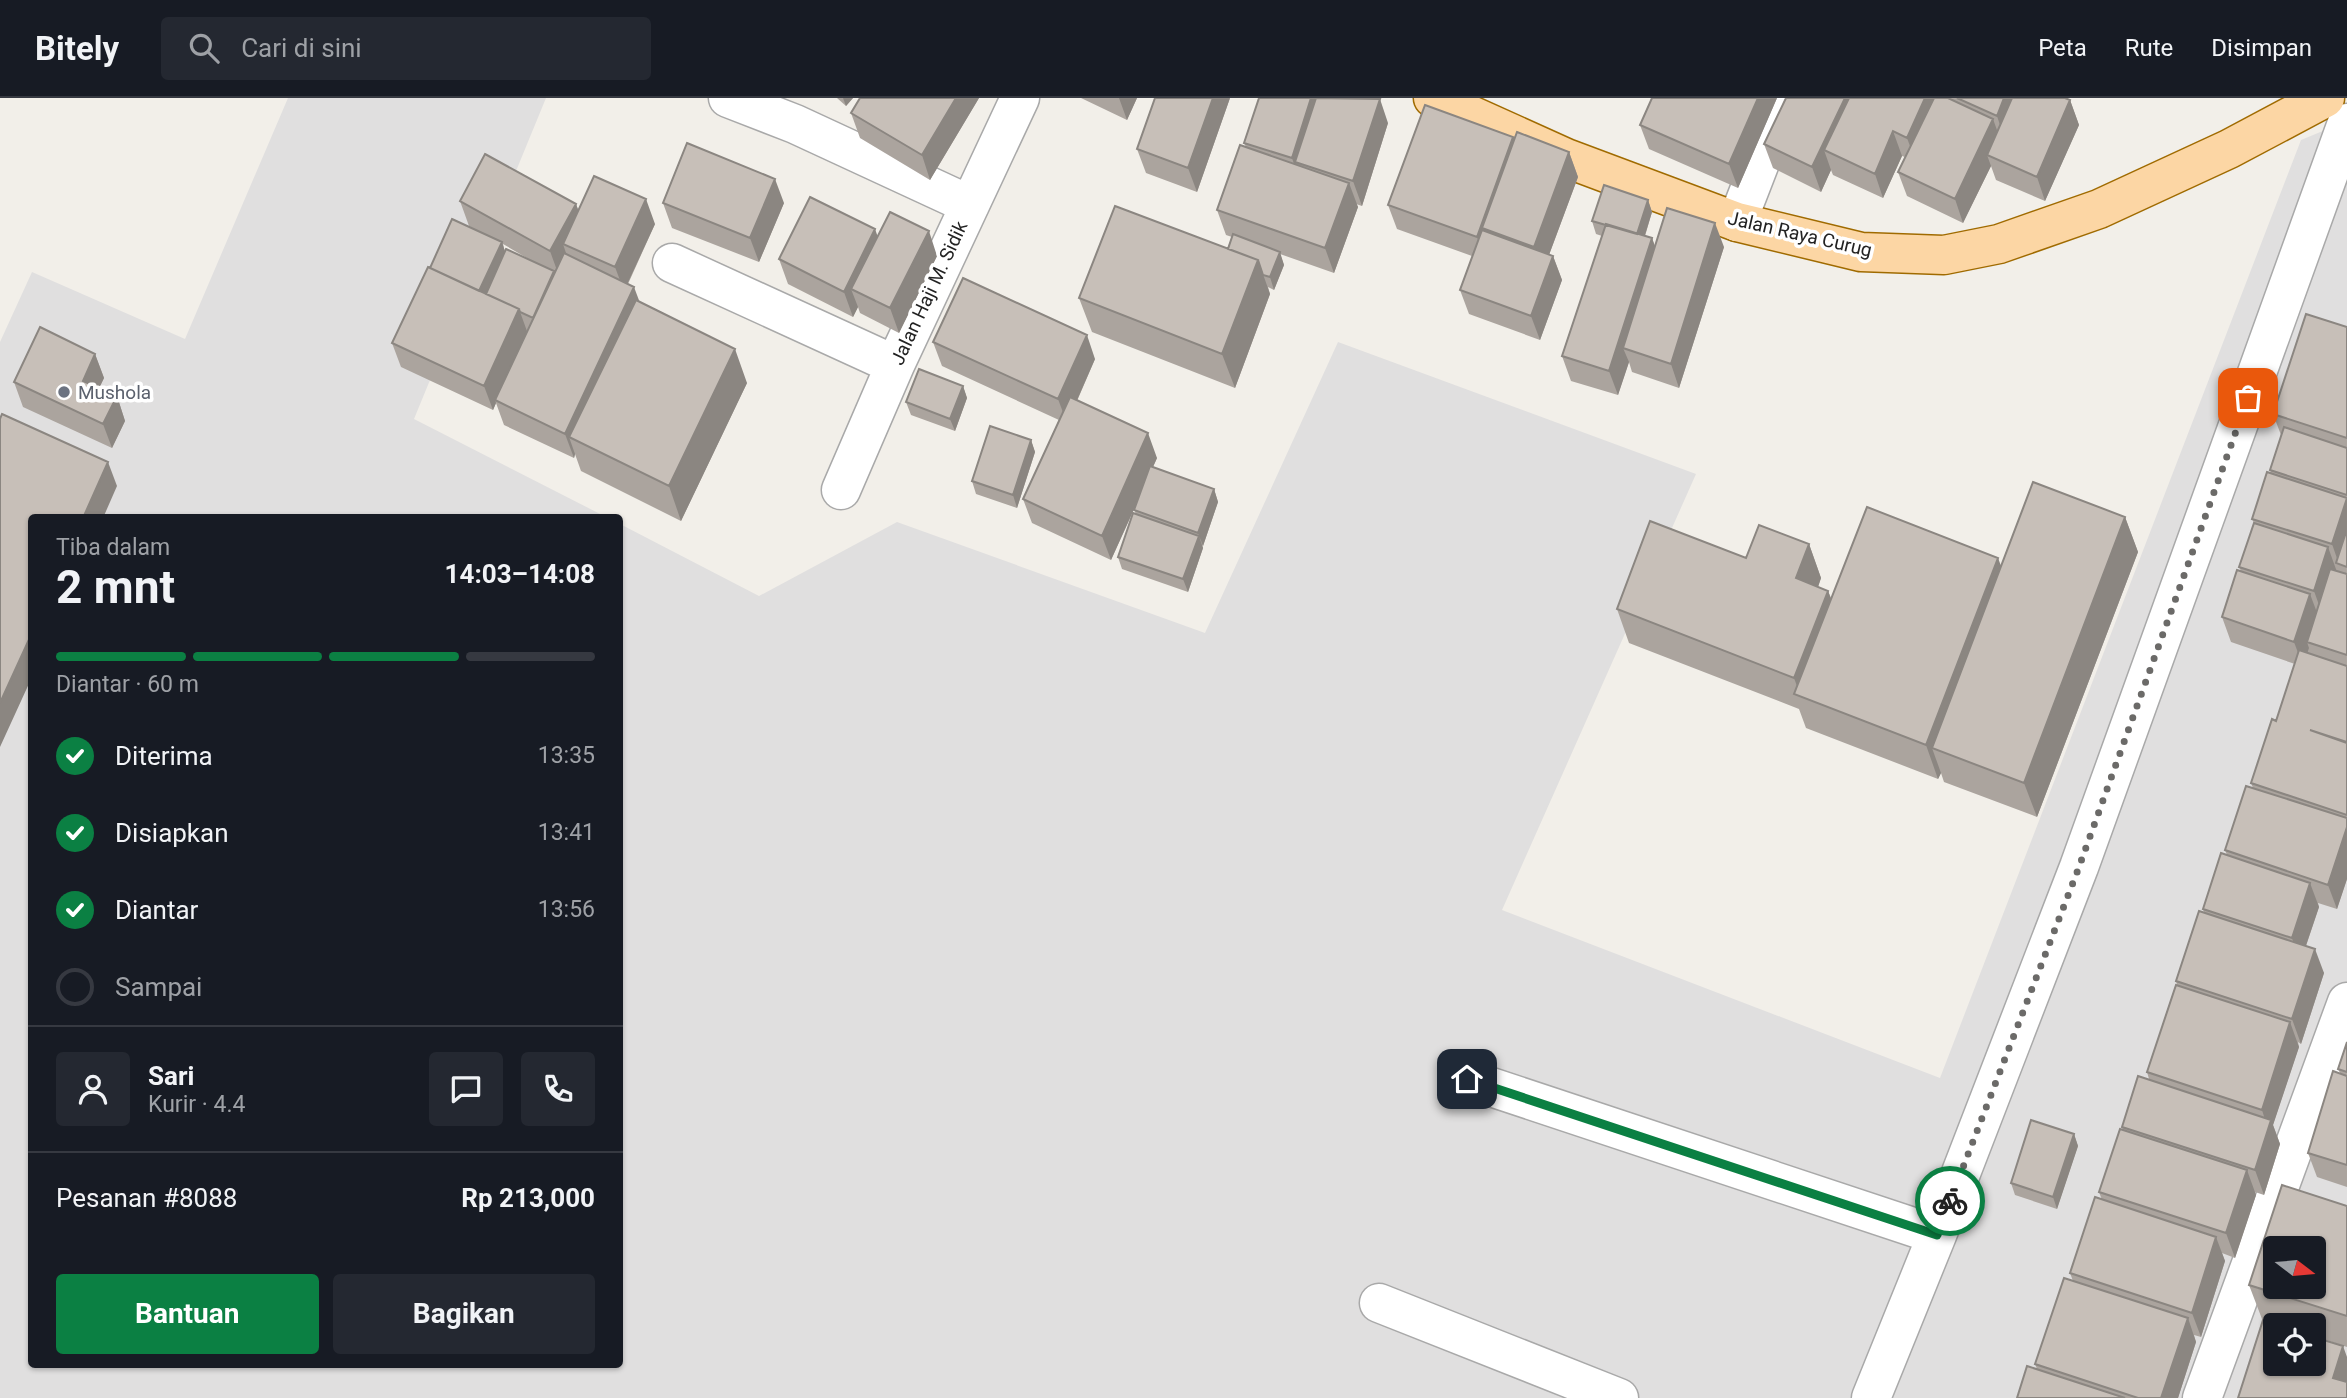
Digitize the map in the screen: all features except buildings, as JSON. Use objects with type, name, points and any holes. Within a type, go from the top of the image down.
[{"type":"main road","name":"Jalan Raya Curug","points":[[1433,98],[1566,158],[1737,222],[1861,252],[1944,255],[1999,244],[2099,209],[2229,149],[2325,98]]},
{"type":"street","points":[[728,98],[795,124],[970,205]]},
{"type":"street","name":"Jalan Haji M. Sidik","points":[[841,490],[894,365],[1020,98]]},
{"type":"street","points":[[1737,222],[1785,98]]},
{"type":"street","points":[[1871,1398],[2079,867],[2347,123]]},
{"type":"street","points":[[672,263],[894,365]]},
{"type":"street","points":[[2202,1398],[2296,1195],[2347,1002]]},
{"type":"street","points":[[1467,1079],[1937,1235]]},
{"type":"street","points":[[1379,1303],[1619,1398]]},
{"type":"shaded area","points":[[288,98],[546,98],[414,419],[600,514],[28,514],[28,1368],[623,1368],[623,526],[759,596],[897,522],[1205,633],[1338,342],[1696,474],[1502,910],[1940,1078],[2301,140],[2347,121],[2347,1398],[0,1398],[0,342],[32,272],[185,339]]},
{"type":"way so far","points":[[1950,1201],[2079,867],[2248,398]]},
{"type":"place","name":"Mushola","points":[[64,392]]},
{"type":"route","points":[[1467,1079],[1937,1235],[1950,1201]]}]
